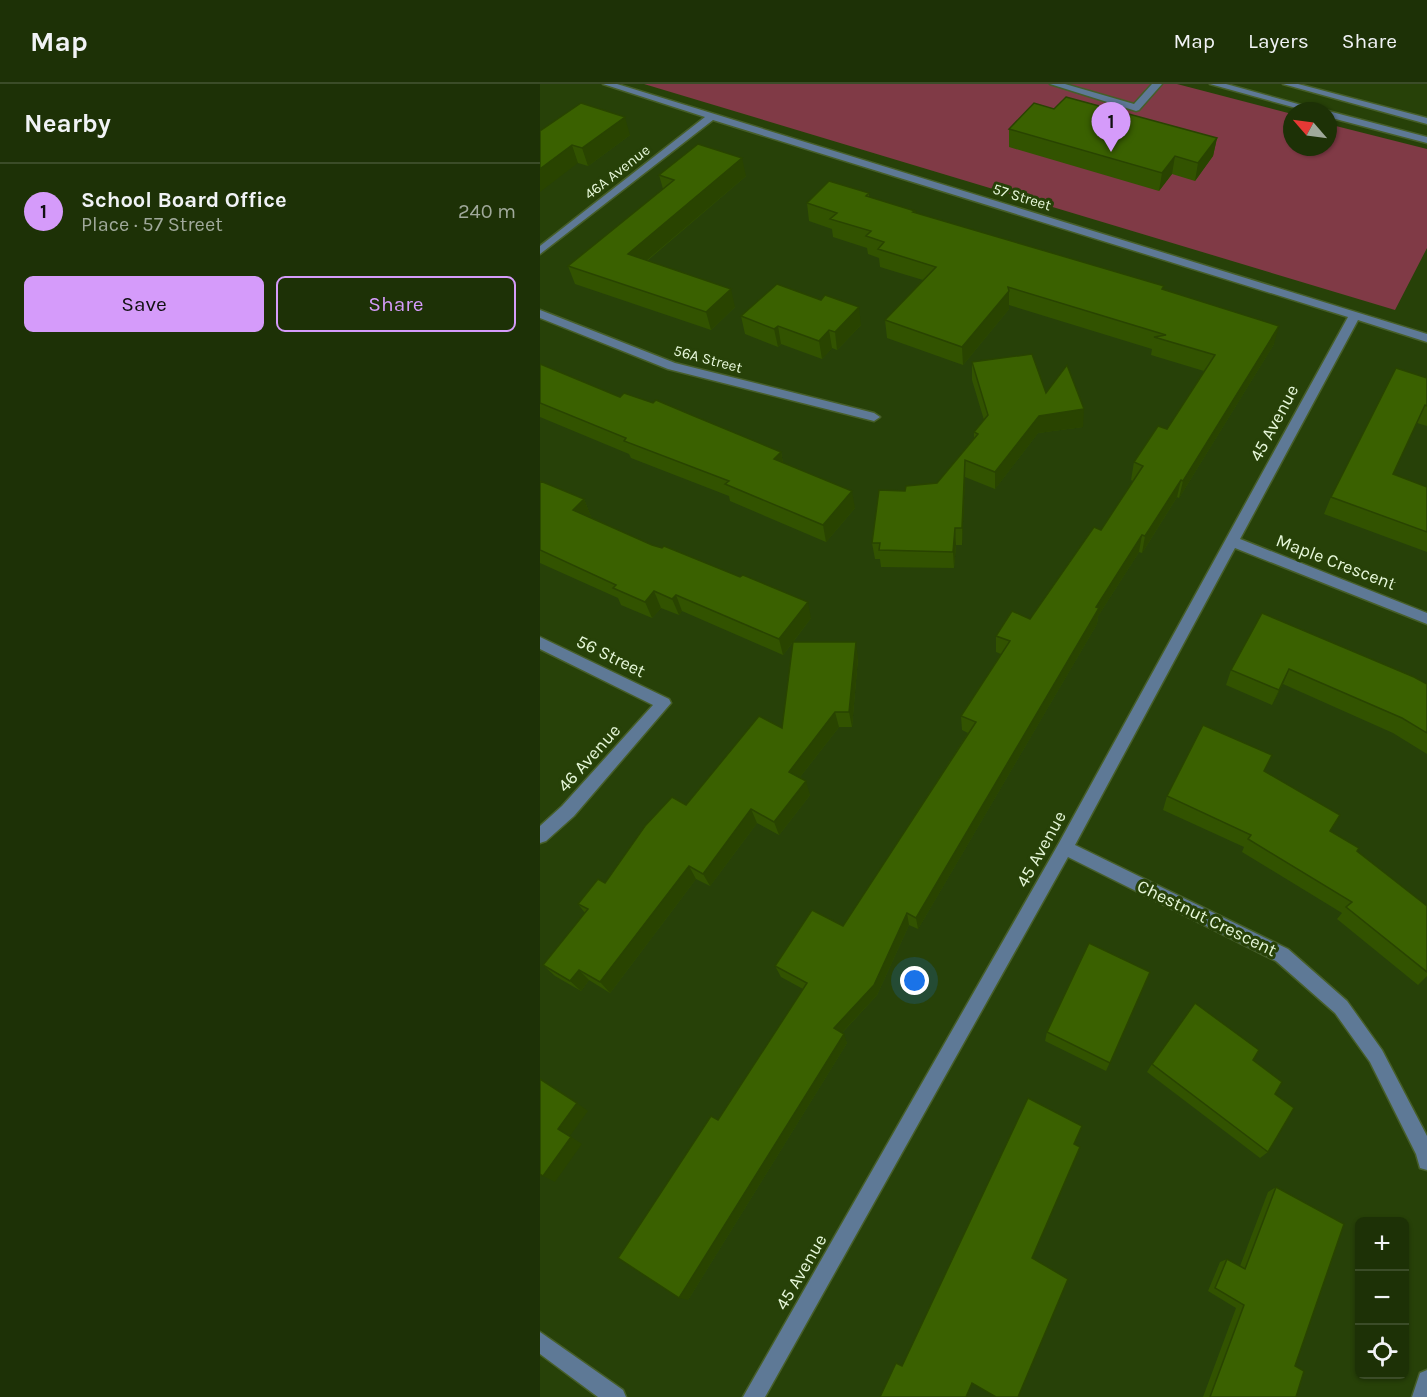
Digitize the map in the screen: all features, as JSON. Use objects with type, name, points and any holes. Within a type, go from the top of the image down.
[{"type":"street","name":"57 Street","points":[[608,84],[1427,338]]},
{"type":"street","points":[[1055,84],[1136,108],[1158,84]]},
{"type":"street","points":[[1215,84],[1284,102]]},
{"type":"street","points":[[1288,84],[1427,121]]},
{"type":"street","name":"46A Avenue","points":[[540,251],[712,116]]},
{"type":"street","points":[[1337,116],[1427,140]]},
{"type":"street","name":"56A Street","points":[[540,314],[672,366],[874,417]]},
{"type":"street","name":"45 Avenue","points":[[753,1397],[1065,848],[1355,315]]},
{"type":"street","name":"Maple Crescent","points":[[1232,541],[1396,605],[1427,620]]},
{"type":"street","name":"56 Street","points":[[540,643],[664,703]]},
{"type":"street","name":"46 Avenue","points":[[540,836],[591,786],[664,703]]},
{"type":"street","name":"Chestnut Crescent","points":[[1065,848],[1282,955],[1291,962],[1341,1007],[1376,1056],[1425,1152],[1427,1161]]},
{"type":"street","points":[[540,1342],[616,1397]]},
{"type":"street","points":[[1422,1397],[1427,1380]]},
{"type":"shaded area","points":[[644,84],[1177,84],[1283,112],[1283,156],[1337,156],[1337,126],[1427,149],[1427,248],[1395,310]]},
{"type":"building","points":[[1066,97],[1217,138],[1198,163],[1175,156],[1162,173],[1009,129],[1034,103],[1054,109]]},
{"type":"building","points":[[581,103],[625,117],[582,148],[572,145],[540,169],[540,131]]},
{"type":"building","points":[[698,144],[742,158],[628,254],[731,289],[706,312],[568,266],[674,180],[659,175]]},
{"type":"building","points":[[829,181],[869,193],[866,196],[915,211],[913,212],[1164,286],[1162,289],[1279,326],[1183,481],[1181,480],[1145,536],[1142,535],[1096,607],[1099,608],[916,918],[907,913],[874,985],[834,1028],[844,1034],[679,1298],[618,1258],[711,1116],[718,1120],[807,983],[775,966],[812,910],[843,926],[976,722],[961,716],[1010,641],[996,636],[1012,611],[1030,619],[1094,527],[1101,530],[1143,466],[1134,462],[1158,426],[1167,429],[1215,355],[1154,337],[1166,335],[1008,287],[1009,291],[962,347],[885,320],[936,267],[878,249],[884,242],[866,236],[871,231],[830,219],[837,213],[807,203]]},
{"type":"building","points":[[777,284],[821,300],[825,295],[859,307],[835,332],[829,330],[819,341],[778,326],[774,329],[741,316]]},
{"type":"building","points":[[1032,354],[1046,393],[1067,365],[1084,409],[1039,416],[995,472],[965,460],[962,528],[955,528],[953,552],[879,550],[880,543],[872,543],[879,490],[905,491],[906,486],[937,483],[978,434],[974,432],[988,415],[972,362]]},
{"type":"building","points":[[540,364],[620,397],[624,393],[653,403],[656,400],[781,452],[774,459],[852,491],[823,525],[725,484],[729,481],[624,441],[626,438],[540,403]]},
{"type":"building","points":[[1396,368],[1427,378],[1427,406],[1425,405],[1393,474],[1427,487],[1427,532],[1331,497]]},
{"type":"building","points":[[540,481],[584,499],[573,510],[652,545],[662,548],[664,546],[808,602],[779,639],[676,595],[672,599],[654,591],[645,602],[613,588],[616,585],[540,550]]},
{"type":"building","points":[[1262,613],[1427,684],[1427,733],[1402,718],[1289,669],[1279,690],[1231,670]]},
{"type":"building","points":[[793,642],[856,642],[849,712],[835,712],[789,772],[806,781],[774,822],[751,809],[703,874],[689,866],[600,982],[579,970],[570,981],[543,965],[588,909],[578,904],[598,879],[605,883],[645,826],[672,797],[686,805],[759,716],[782,728]]},
{"type":"building","points":[[1203,725],[1272,755],[1264,771],[1340,815],[1330,831],[1359,848],[1357,851],[1427,906],[1427,972],[1346,907],[1352,902],[1248,839],[1251,835],[1167,796]]},
{"type":"building","points":[[1089,943],[1150,972],[1110,1063],[1047,1032]]},
{"type":"building","points":[[1195,1003],[1259,1050],[1253,1060],[1282,1082],[1275,1094],[1294,1108],[1268,1152],[1152,1064]]},
{"type":"building","points":[[540,1079],[577,1103],[558,1129],[571,1137],[543,1176],[540,1174]]},
{"type":"building","points":[[1028,1098],[1082,1126],[1074,1144],[1080,1147],[1032,1258],[1068,1279],[1018,1397],[996,1397],[972,1383],[966,1397],[880,1397],[896,1363],[902,1366]]},
{"type":"building","points":[[1276,1187],[1344,1224],[1295,1366],[1304,1371],[1296,1397],[1210,1397],[1244,1305],[1215,1288],[1227,1259],[1245,1269]]},
{"type":"place","name":"School Board Office","points":[[1111,152]]}]
